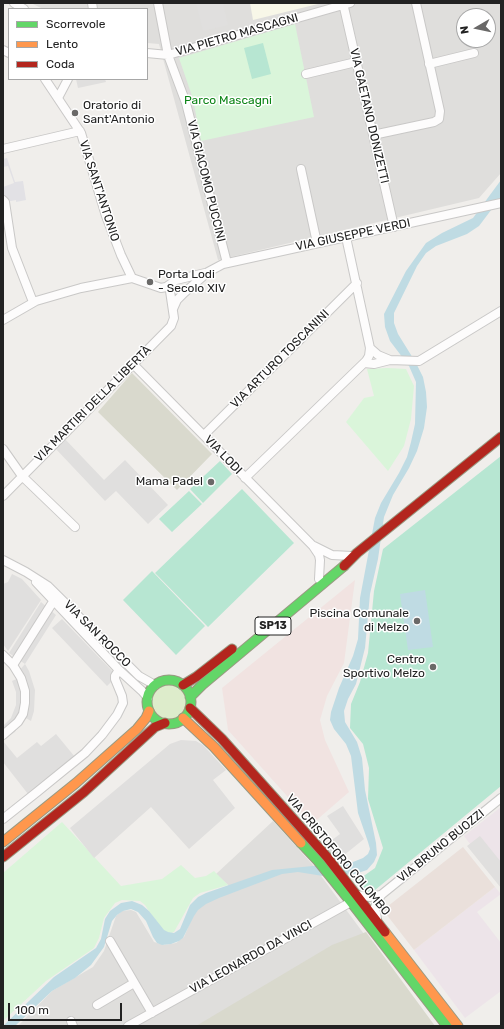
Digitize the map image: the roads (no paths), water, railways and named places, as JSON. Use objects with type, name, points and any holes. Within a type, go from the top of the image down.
[{"type":"main road","name":"SP13","points":[[190,697],[202,685],[338,572],[355,555],[501,437]]},
{"type":"main road","name":"SP13","points":[[183,685],[196,678],[333,567],[355,555]]},
{"type":"main road","points":[[3,857],[84,792],[155,727],[165,723],[177,722],[184,718],[190,708],[190,697],[183,685],[176,681],[170,680],[161,682],[150,692],[148,698],[147,704],[154,718],[165,723]]},
{"type":"main road","name":"VIA CRISTOFORO COLOMBO","points":[[190,708],[222,739],[327,857],[350,886],[354,898],[446,1026]]},
{"type":"main road","points":[[3,842],[76,783],[137,729],[150,711]]},
{"type":"main road","name":"VIA CRISTOFORO COLOMBO","points":[[184,718],[214,747],[318,861],[342,891],[354,898],[377,920],[458,1026]]},
{"type":"street","name":"VIA GIACOMO PUCCINI","points":[[158,3],[168,55],[186,103],[226,263]]},
{"type":"street","points":[[373,135],[432,123],[439,119],[440,111],[416,3]]},
{"type":"street","name":"VIA PIETRO MASCAGNI","points":[[148,53],[168,55],[346,4]]},
{"type":"street","name":"VIA GAETANO DONIZETTI","points":[[346,4],[356,62],[394,227]]},
{"type":"street","points":[[429,64],[474,53]]},
{"type":"street","points":[[306,74],[356,62]]},
{"type":"street","points":[[46,80],[67,114],[80,131]]},
{"type":"street","points":[[58,98],[67,80]]},
{"type":"street","name":"VIA SANT'ANTONIO","points":[[3,149],[80,131],[106,216],[120,255],[132,278]]},
{"type":"street","points":[[301,170],[317,243]]},
{"type":"street","points":[[3,200],[6,202],[12,248],[33,302]]},
{"type":"street","name":"VIA GIUSEPPE VERDI","points":[[208,272],[226,263],[499,203]]},
{"type":"street","points":[[346,237],[357,283],[368,356],[374,364],[392,360],[417,361],[423,359],[501,311]]},
{"type":"street","points":[[3,320],[33,302],[81,288],[132,278],[158,288],[166,287],[176,281],[208,272]]},
{"type":"street","points":[[173,309],[175,302],[208,272]]},
{"type":"street","points":[[176,281],[172,286],[174,292],[179,295],[184,293]]},
{"type":"street","points":[[173,309],[170,290],[171,286],[176,281]]},
{"type":"street","name":"VIA ARTURO TOSCANINI","points":[[204,435],[357,283]]},
{"type":"street","name":"VIA MARTIRI DELLA LIBERTÀ","points":[[3,496],[172,326],[174,320],[173,309]]},
{"type":"street","points":[[245,478],[368,356],[376,353],[392,360]]},
{"type":"street","name":"VIA LODI","points":[[133,364],[313,546],[319,555],[320,560],[319,579]]},
{"type":"street","points":[[3,449],[22,476],[75,527]]},
{"type":"street","name":"VIA LODI","points":[[313,546],[332,555],[355,555]]},
{"type":"street","name":"VIA SAN ROCCO","points":[[3,560],[44,583],[55,598],[121,672],[148,698]]},
{"type":"street","name":"VIA SAN ROCCO","points":[[13,665],[55,598]]},
{"type":"street","name":"VIA SAN ROCCO","points":[[55,598],[145,680],[155,686]]},
{"type":"street","points":[[3,655],[13,665],[23,683],[25,703],[23,714],[18,722],[3,735]]},
{"type":"street","name":"VIA SAN ROCCO","points":[[3,818],[38,792],[85,753],[102,735],[119,713],[123,703],[115,676],[121,672],[136,672]]},
{"type":"street","name":"VIA BRUNO BUOZZI","points":[[381,895],[501,798]]},
{"type":"street","points":[[354,898],[381,895]]},
{"type":"street","points":[[377,920],[375,907],[381,895]]},
{"type":"street","name":"VIA LEONARDO DA VINCI","points":[[128,1026],[354,898]]},
{"type":"street","points":[[110,941],[152,1013]]},
{"type":"street","points":[[97,1005],[134,984]]},
{"type":"water","points":[[501,180],[501,197],[479,226],[467,234],[436,246],[426,253],[417,266],[394,313],[394,323],[398,334],[423,377],[427,407],[424,428],[417,451],[393,495],[384,517],[378,559],[370,594],[365,648],[356,684],[348,699],[344,711],[345,722],[357,742],[362,758],[365,790],[376,843],[377,855],[374,862],[367,870],[355,874],[323,876],[298,872],[282,874],[219,898],[206,904],[198,910],[183,938],[171,944],[162,945],[157,943],[146,921],[138,912],[131,909],[123,911],[112,921],[104,947],[91,965],[75,978],[52,991],[15,1026],[3,1026],[54,977],[96,948],[101,939],[105,919],[110,911],[121,903],[132,901],[142,905],[149,911],[164,930],[174,933],[180,929],[190,905],[198,897],[206,893],[272,870],[353,862],[368,854],[370,849],[358,813],[351,756],[346,744],[334,729],[330,720],[331,712],[339,688],[353,656],[358,639],[360,598],[375,518],[381,503],[407,457],[415,424],[416,382],[409,366],[390,341],[385,327],[384,314],[406,271],[426,243],[442,233],[473,218]]},
{"type":"water","name":"Piscina Comunale di Melzo","points":[[425,590],[433,647],[408,650],[400,594]]},
{"type":"place","name":"Oratorio di Sant'Antonio","points":[[75,113]]},
{"type":"place","name":"Porta Lodi - Secolo XIV","points":[[150,282]]},
{"type":"place","name":"Mama Padel","points":[[211,482]]},
{"type":"place","name":"Piscina Comunale di Melzo","points":[[417,621]]},
{"type":"place","name":"Centro Sportivo Melzo","points":[[433,667]]},
{"type":"park label","name":"Parco Mascagni","points":[[228,101]]}]
